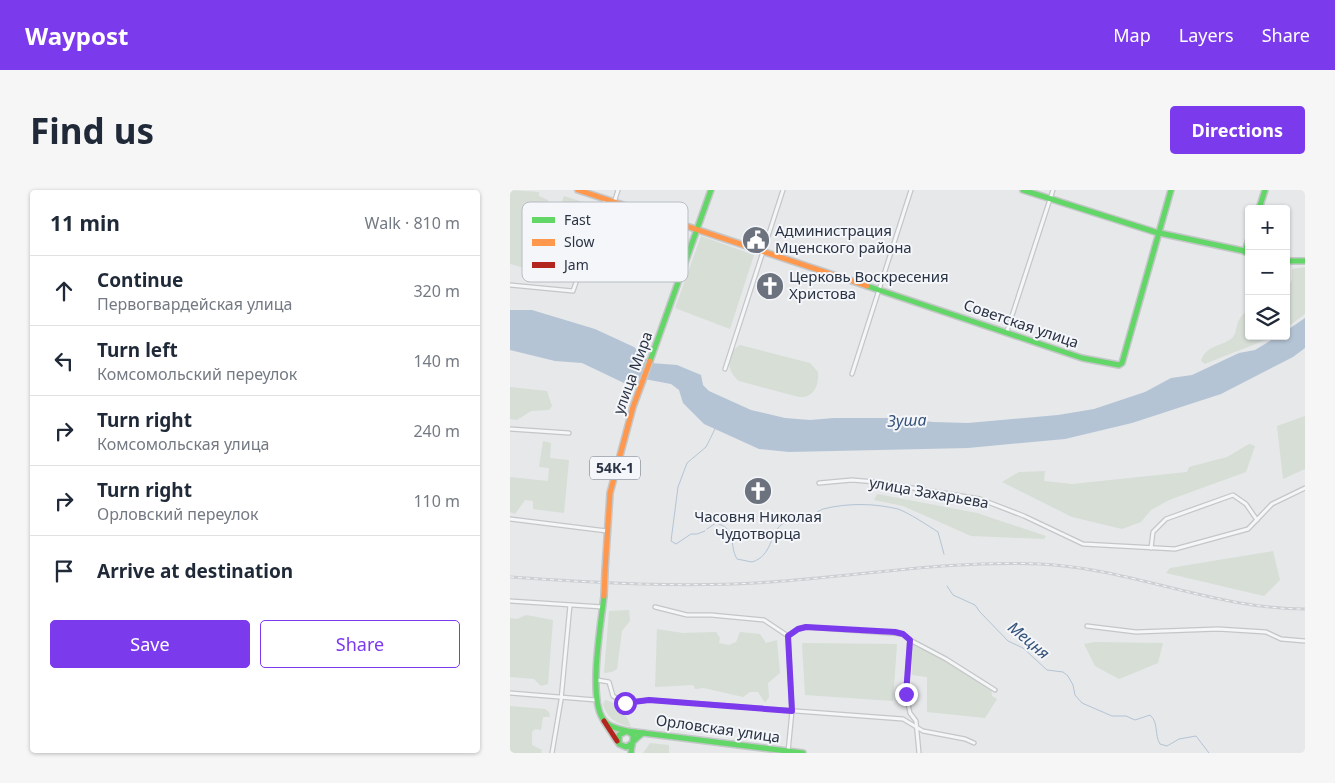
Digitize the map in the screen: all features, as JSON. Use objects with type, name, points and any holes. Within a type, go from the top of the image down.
[{"type":"main road","name":"Советская улица","points":[[578,190],[611,202]]},
{"type":"main road","name":"улица Мира","points":[[688,258],[711,190]]},
{"type":"main road","points":[[1023,190],[1157,232],[1245,252]]},
{"type":"main road","points":[[1157,232],[1171,190]]},
{"type":"main road","points":[[1260,205],[1265,190]]},
{"type":"main road","name":"Советская улица","points":[[688,228],[880,292],[1007,331],[1082,358],[1115,365],[1122,363],[1157,232]]},
{"type":"main road","points":[[1290,261],[1305,261]]},
{"type":"main road","name":"улица Мира","points":[[603,607],[607,531],[612,483],[633,407],[679,282]]},
{"type":"main road","name":"54К-1","points":[[603,607],[596,700],[603,719],[620,744],[629,753],[633,735],[627,731]]},
{"type":"main road","name":"Орловская улица","points":[[603,719],[614,728],[627,731],[803,753]]},
{"type":"main road","points":[[627,731],[619,735],[620,744],[626,747],[632,744],[639,735],[646,732]]},
{"type":"street","points":[[614,202],[618,190]]},
{"type":"street","points":[[725,369],[783,190]]},
{"type":"street","points":[[852,374],[880,292],[911,190]]},
{"type":"street","points":[[1007,331],[1053,190]]},
{"type":"street","points":[[510,285],[573,290],[576,282]]},
{"type":"street","points":[[510,429],[569,433]]},
{"type":"street","name":"улица Захарьева","points":[[819,483],[876,482],[980,499],[1024,516],[1083,544],[1174,549],[1243,531],[1272,504],[1305,488]]},
{"type":"street","points":[[1151,548],[1153,532],[1166,519],[1233,495],[1246,504],[1257,520]]},
{"type":"street","points":[[510,520],[607,531]]},
{"type":"street","points":[[510,601],[603,607]]},
{"type":"street","points":[[552,753],[561,698],[570,605]]},
{"type":"street","points":[[654,607],[687,615],[711,615],[764,620],[788,636]]},
{"type":"street","points":[[1087,626],[1136,632],[1213,628],[1266,632],[1281,639],[1305,641]]},
{"type":"street","points":[[788,636],[798,629],[831,628],[903,634],[995,690]]},
{"type":"street","points":[[788,636],[792,711],[788,752]]},
{"type":"street","points":[[910,640],[906,694],[908,705],[916,721],[920,753]]},
{"type":"street","points":[[597,680],[609,682],[613,696],[625,703],[649,700],[903,719],[917,727],[974,743]]},
{"type":"street","points":[[510,693],[596,700]]},
{"type":"shaded area","points":[[510,190],[539,192],[539,196],[548,200],[548,202],[522,202],[522,267],[510,264]]},
{"type":"shaded area","points":[[564,196],[583,202],[562,202]]},
{"type":"shaded area","points":[[701,236],[754,255],[730,329],[675,308],[684,282],[688,282],[688,272]]},
{"type":"shaded area","points":[[1305,267],[1305,314],[1290,325],[1290,284],[1292,269]]},
{"type":"shaded area","points":[[1244,314],[1245,340],[1264,340],[1205,364],[1201,361],[1206,352],[1227,342],[1234,336],[1238,322]]},
{"type":"shaded area","points":[[740,345],[810,363],[818,372],[818,382],[814,390],[804,397],[799,397],[739,381],[732,372],[729,362],[735,348]]},
{"type":"shaded area","points":[[510,387],[547,391],[552,406],[549,410],[531,411],[517,420],[510,419]]},
{"type":"shaded area","points":[[1305,416],[1305,469],[1283,479],[1277,426]]},
{"type":"shaded area","points":[[543,441],[551,443],[550,458],[569,460],[564,513],[533,509],[533,501],[525,500],[515,514],[510,512],[510,477],[548,481],[549,468],[539,467]]},
{"type":"shaded area","points":[[1249,444],[1255,446],[1246,472],[1169,500],[1151,510],[1141,522],[1122,529],[1072,517],[1002,482],[1019,472],[1045,471],[1044,481],[1072,484],[1187,472],[1189,467],[1227,457]]},
{"type":"shaded area","points":[[877,494],[977,513],[1046,536],[1044,539],[971,536],[903,506],[874,500]]},
{"type":"shaded area","points":[[1273,551],[1280,580],[1264,596],[1166,573],[1170,568]]},
{"type":"shaded area","points":[[629,610],[630,621],[622,631],[617,669],[604,673],[609,611]]},
{"type":"shaded area","points":[[526,615],[553,620],[548,684],[541,686],[534,679],[510,677],[510,618],[517,619]]},
{"type":"shaded area","points":[[657,629],[683,633],[716,632],[720,638],[719,643],[729,645],[736,642],[740,632],[760,634],[766,643],[777,640],[780,673],[768,683],[769,697],[765,703],[758,692],[750,692],[743,697],[704,688],[695,689],[693,685],[655,687]]},
{"type":"shaded area","points":[[912,639],[946,657],[991,686],[992,696],[997,699],[985,718],[927,712],[927,677],[912,675]]},
{"type":"shaded area","points":[[1095,642],[1163,643],[1158,663],[1119,679],[1095,666],[1084,644]]},
{"type":"shaded area","points":[[802,643],[897,644],[893,701],[805,695]]},
{"type":"shaded area","points":[[605,700],[614,703],[621,710],[631,727],[621,724],[610,717],[603,704]]},
{"type":"shaded area","points":[[510,706],[545,709],[549,712],[550,717],[543,717],[541,730],[535,729],[532,732],[532,745],[542,750],[541,753],[510,753]]},
{"type":"shaded area","points":[[650,743],[669,745],[669,753],[643,753]]},
{"type":"water","name":"Зуша","points":[[510,310],[532,310],[595,329],[634,347],[651,363],[677,365],[701,375],[703,385],[709,391],[751,410],[785,418],[810,420],[901,418],[933,422],[968,423],[1058,415],[1094,409],[1145,392],[1171,378],[1192,375],[1239,353],[1255,350],[1271,340],[1290,340],[1290,328],[1305,318],[1305,348],[1293,357],[1221,394],[1132,423],[1065,439],[968,448],[789,452],[759,449],[704,424],[683,403],[679,390],[671,384],[639,378],[630,384],[624,383],[582,363],[555,361],[510,350]]},
{"type":"waterway","name":"Мецня","points":[[705,531],[691,534],[676,544],[671,541],[678,487],[687,463],[706,447],[716,427]]},
{"type":"waterway","name":"Мецня","points":[[707,529],[716,523],[728,529],[737,559],[752,562],[763,555],[777,529],[789,520],[806,518],[821,510],[832,507],[870,505],[898,509],[938,532],[944,554]]},
{"type":"waterway","name":"Мецня","points":[[947,586],[953,595],[975,605],[1008,641],[1023,648],[1047,670],[1063,672],[1068,676],[1073,685],[1075,695],[1082,703],[1112,716],[1126,716],[1135,720],[1150,715],[1155,722],[1160,744],[1167,746],[1179,739],[1196,736],[1209,753]]},
{"type":"railway","points":[[510,577],[608,583],[706,585],[771,582],[939,566],[1007,563],[1040,564],[1107,573],[1238,603],[1305,609]]},
{"type":"traffic: fast","points":[[688,254],[711,190]]},
{"type":"traffic: fast","points":[[1023,190],[1155,232],[1245,251]]},
{"type":"traffic: fast","points":[[867,286],[1082,358],[1119,365],[1122,363],[1171,190]]},
{"type":"traffic: fast","points":[[1260,205],[1265,190]]},
{"type":"traffic: fast","points":[[1290,261],[1305,261]]},
{"type":"traffic: fast","points":[[650,361],[678,282]]},
{"type":"traffic: fast","points":[[604,596],[598,641],[596,694],[599,709],[603,719],[608,724],[627,731],[803,753]]},
{"type":"traffic: fast","points":[[631,753],[633,742],[633,735],[627,731],[619,735],[619,744],[626,747],[631,744],[633,742],[635,740],[638,736],[643,733]]},
{"type":"traffic: slow","points":[[578,190],[614,202]]},
{"type":"traffic: slow","points":[[688,227],[867,286]]},
{"type":"traffic: slow","points":[[605,571],[610,493],[633,407],[650,361]]},
{"type":"traffic: slow","points":[[604,596],[605,571]]},
{"type":"traffic: jam","points":[[604,721],[617,741]]},
{"type":"place","name":"Администрация Мценского района","points":[[756,240]]},
{"type":"place","name":"Церковь Воскресения Христова","points":[[770,286]]},
{"type":"place","name":"Часовня Николая Чудотворца","points":[[758,491]]},
{"type":"route","points":[[625,703],[649,700],[792,711],[788,636],[791,632],[806,627],[895,632],[908,636],[910,640],[906,694]]}]
